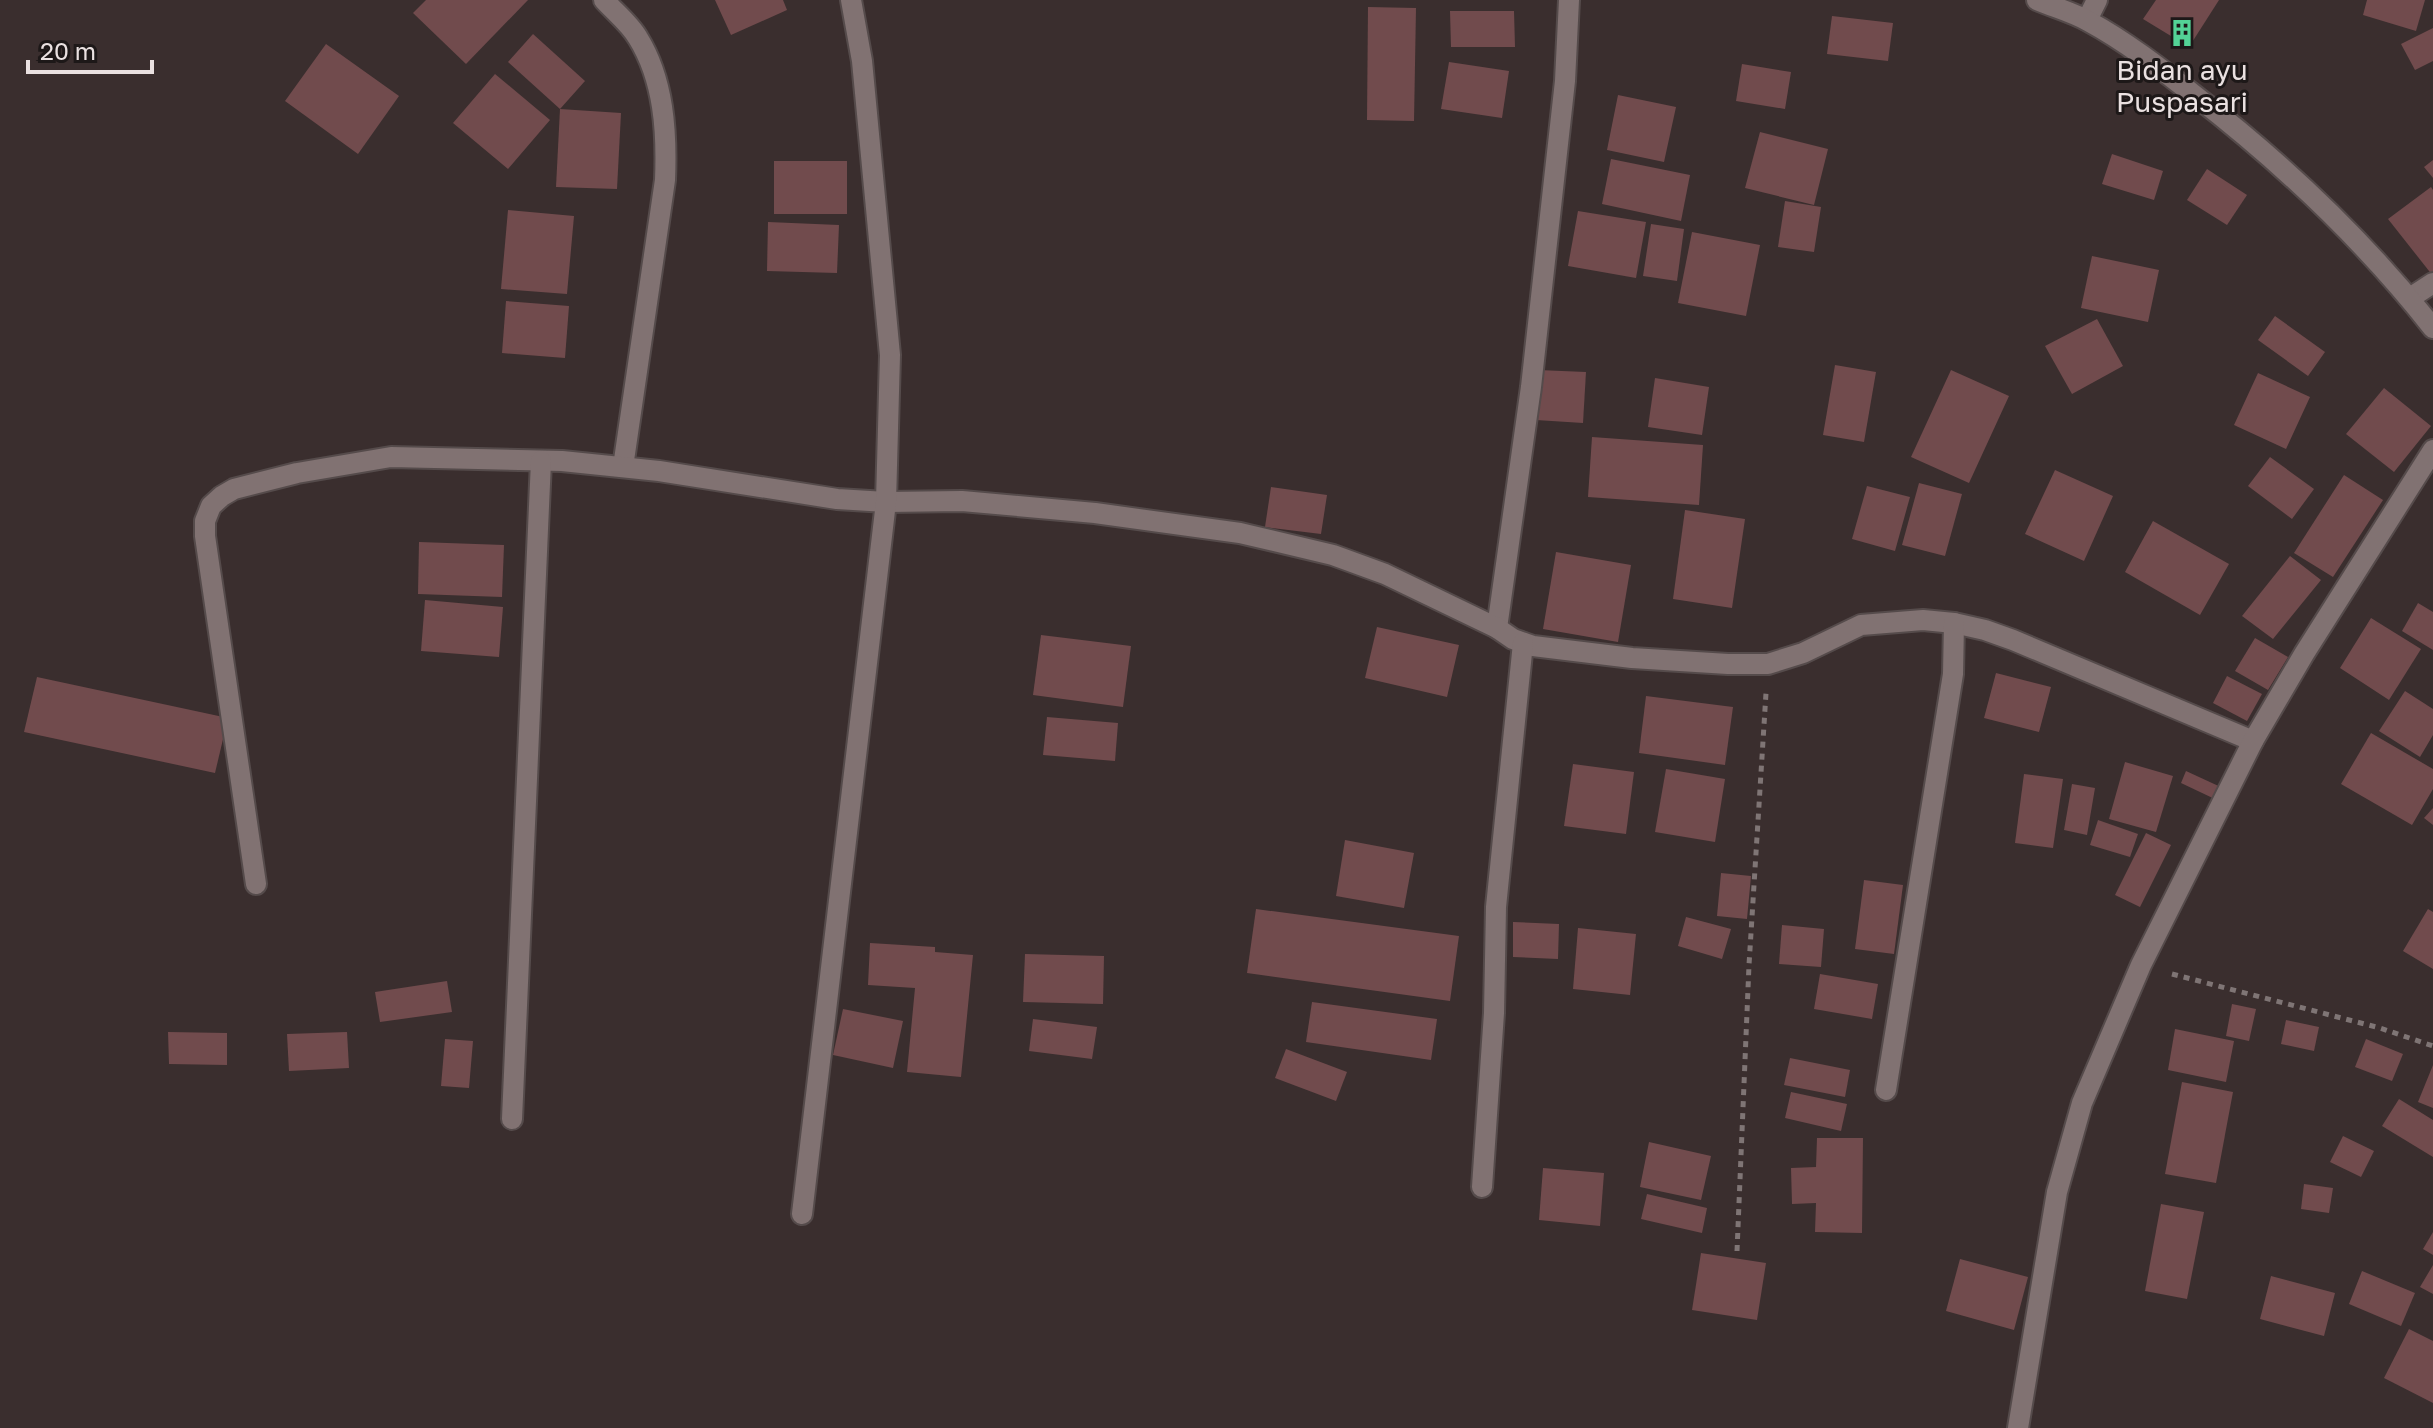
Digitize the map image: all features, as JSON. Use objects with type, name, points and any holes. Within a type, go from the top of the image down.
[{"type":"street","points":[[604,0],[637,36],[648,57],[658,86],[666,139],[665,180],[623,467]]},
{"type":"street","points":[[802,1214],[886,502],[890,355],[862,61],[851,0]]},
{"type":"street","points":[[1497,628],[1531,387],[1565,81],[1569,0]]},
{"type":"street","points":[[2037,0],[2087,20],[2161,69],[2224,118],[2341,224],[2410,298],[2433,328]]},
{"type":"street","points":[[2087,20],[2097,0]]},
{"type":"street","points":[[2410,298],[2433,283]]},
{"type":"street","points":[[2018,1428],[2057,1192],[2082,1103],[2141,965],[2253,741],[2336,602],[2433,450]]},
{"type":"street","points":[[256,884],[205,521],[211,506],[234,489],[297,473],[391,457],[541,461],[623,467],[837,499],[962,501],[1095,513],[1240,533],[1333,555],[1385,574],[1523,643],[1632,658],[1768,664],[1803,653],[1861,625],[1892,620],[1954,623],[2013,640],[2253,741]]},
{"type":"street","points":[[512,1119],[541,461]]},
{"type":"street","points":[[1886,1090],[1953,674],[1954,623]]},
{"type":"street","points":[[1482,1187],[1494,1013],[1496,907],[1523,643]]},
{"type":"path","points":[[1737,1251],[1749,965],[1768,664]]},
{"type":"path","points":[[2141,965],[2245,995],[2380,1028],[2433,1046]]},
{"type":"building","points":[[426,0],[528,0],[466,64],[413,13]]},
{"type":"building","points":[[715,0],[783,0],[787,10],[731,35]]},
{"type":"building","name":"Bidan ayu Puspasari","points":[[2156,0],[2219,0],[2189,47],[2143,19]]},
{"type":"building","points":[[2367,0],[2425,0],[2416,31],[2363,15]]},
{"type":"building","points":[[1368,7],[1416,8],[1414,121],[1367,120]]},
{"type":"building","points":[[1450,11],[1514,11],[1515,47],[1451,47]]},
{"type":"building","points":[[1832,16],[1893,23],[1888,61],[1827,54]]},
{"type":"building","points":[[2433,28],[2433,61],[2415,70],[2401,44]]},
{"type":"building","points":[[533,34],[585,81],[560,109],[508,62]]},
{"type":"building","points":[[326,44],[399,96],[358,154],[285,101]]},
{"type":"building","points":[[1449,62],[1509,71],[1502,118],[1441,109]]},
{"type":"building","points":[[1742,64],[1791,72],[1785,109],[1736,101]]},
{"type":"building","points":[[495,74],[550,120],[508,169],[453,123]]},
{"type":"building","points":[[1618,95],[1676,107],[1664,162],[1607,150]]},
{"type":"building","points":[[560,109],[621,113],[617,189],[556,187]]},
{"type":"building","points":[[1760,132],[1828,149],[1814,205],[1745,188]]},
{"type":"building","points":[[2112,154],[2163,171],[2154,200],[2102,184]]},
{"type":"building","points":[[1611,159],[1690,175],[1681,221],[1602,204]]},
{"type":"building","points":[[2433,160],[2433,178],[2424,167]]},
{"type":"building","points":[[774,161],[847,161],[847,214],[774,214]]},
{"type":"building","points":[[2207,169],[2247,195],[2227,225],[2187,200]]},
{"type":"building","points":[[2431,187],[2433,190],[2433,276],[2388,219]]},
{"type":"building","points":[[1785,201],[1821,207],[1814,252],[1778,247]]},
{"type":"building","points":[[508,210],[574,216],[567,294],[501,289]]},
{"type":"building","points":[[1578,211],[1646,222],[1636,278],[1568,266]]},
{"type":"building","points":[[768,222],[839,225],[837,273],[767,271]]},
{"type":"building","points":[[1651,224],[1684,229],[1677,281],[1643,276]]},
{"type":"building","points":[[1692,232],[1760,245],[1746,316],[1678,303]]},
{"type":"building","points":[[2092,256],[2159,270],[2148,322],[2081,308]]},
{"type":"building","points":[[506,301],[569,306],[565,358],[502,353]]},
{"type":"building","points":[[2275,316],[2325,352],[2308,376],[2258,340]]},
{"type":"building","points":[[2097,319],[2123,366],[2072,394],[2045,346]]},
{"type":"building","points":[[1835,365],[1876,372],[1864,442],[1823,435]]},
{"type":"building","points":[[1538,370],[1586,372],[1583,423],[1536,420]]},
{"type":"building","points":[[1951,370],[2009,396],[1969,483],[1911,457]]},
{"type":"building","points":[[2258,373],[2310,397],[2286,449],[2234,425]]},
{"type":"building","points":[[1655,378],[1709,387],[1702,435],[1648,427]]},
{"type":"building","points":[[2384,388],[2431,426],[2394,472],[2346,434]]},
{"type":"building","points":[[1592,437],[1703,445],[1699,505],[1588,497]]},
{"type":"building","points":[[2270,457],[2314,489],[2292,519],[2248,486]]},
{"type":"building","points":[[2055,470],[2113,496],[2084,561],[2025,534]]},
{"type":"building","points":[[2344,475],[2383,500],[2333,577],[2294,553]]},
{"type":"building","points":[[1919,483],[1962,494],[1945,556],[1902,545]]},
{"type":"building","points":[[1867,486],[1910,497],[1895,551],[1852,539]]},
{"type":"building","points":[[1271,487],[1327,495],[1321,534],[1265,527]]},
{"type":"building","points":[[1685,510],[1745,519],[1732,608],[1673,599]]},
{"type":"building","points":[[2153,521],[2229,564],[2200,615],[2125,572]]},
{"type":"building","points":[[419,542],[504,545],[502,597],[418,594]]},
{"type":"building","points":[[1556,552],[1631,565],[1618,642],[1543,629]]},
{"type":"building","points":[[2290,556],[2321,580],[2273,639],[2242,616]]},
{"type":"building","points":[[425,600],[503,607],[499,657],[421,651]]},
{"type":"building","points":[[2418,603],[2433,612],[2433,650],[2402,631]]},
{"type":"building","points":[[2371,618],[2421,649],[2389,700],[2340,668]]},
{"type":"building","points":[[1377,627],[1459,645],[1447,697],[1365,678]]},
{"type":"building","points":[[1041,635],[1131,646],[1123,707],[1033,695]]},
{"type":"building","points":[[2255,638],[2288,657],[2268,690],[2235,671]]},
{"type":"building","points":[[1996,673],[2051,687],[2039,732],[1984,718]]},
{"type":"building","points":[[2227,676],[2262,694],[2247,721],[2213,703]]},
{"type":"building","points":[[37,677],[228,718],[215,773],[24,732]]},
{"type":"building","points":[[2405,691],[2433,709],[2433,735],[2420,757],[2379,731]]},
{"type":"building","points":[[1646,696],[1733,707],[1725,765],[1639,753]]},
{"type":"building","points":[[1047,717],[1118,723],[1115,761],[1043,755]]},
{"type":"building","points":[[2371,733],[2433,769],[2433,789],[2412,825],[2341,784]]},
{"type":"building","points":[[2125,762],[2173,776],[2156,832],[2109,819]]},
{"type":"building","points":[[1573,764],[1634,772],[1626,834],[1564,826]]},
{"type":"building","points":[[1666,769],[1725,779],[1715,842],[1655,832]]},
{"type":"building","points":[[2186,771],[2225,789],[2219,801],[2181,783]]},
{"type":"building","points":[[2024,774],[2063,779],[2053,848],[2015,843]]},
{"type":"building","points":[[2072,784],[2095,788],[2087,835],[2064,830]]},
{"type":"building","points":[[2433,808],[2433,825],[2424,818]]},
{"type":"building","points":[[2098,820],[2138,834],[2130,857],[2090,845]]},
{"type":"building","points":[[2146,833],[2171,845],[2140,907],[2115,895]]},
{"type":"building","points":[[1345,840],[1414,853],[1404,908],[1336,896]]},
{"type":"building","points":[[1721,873],[1751,876],[1747,919],[1717,916]]},
{"type":"building","points":[[1864,880],[1903,885],[1894,954],[1855,949]]},
{"type":"building","points":[[1256,909],[1459,936],[1450,1001],[1247,973]]},
{"type":"building","points":[[2428,909],[2433,912],[2433,969],[2403,951]]},
{"type":"building","points":[[1686,917],[1731,929],[1722,959],[1678,946]]},
{"type":"building","points":[[1513,922],[1559,924],[1558,959],[1513,957]]},
{"type":"building","points":[[1782,925],[1824,929],[1821,967],[1779,964]]},
{"type":"building","points":[[1578,928],[1636,934],[1630,995],[1573,989]]},
{"type":"building","points":[[870,943],[935,947],[935,952],[973,955],[961,1077],[907,1072],[915,988],[868,985]]},
{"type":"building","points":[[1025,954],[1104,956],[1103,1004],[1023,1002]]},
{"type":"building","points":[[1820,974],[1878,984],[1872,1019],[1814,1009]]},
{"type":"building","points":[[447,981],[452,1012],[380,1022],[375,992]]},
{"type":"building","points":[[1312,1002],[1437,1019],[1431,1060],[1306,1042]]},
{"type":"building","points":[[2232,1004],[2256,1009],[2249,1041],[2226,1036]]},
{"type":"building","points":[[843,1009],[903,1021],[893,1068],[833,1055]]},
{"type":"building","points":[[1033,1019],[1097,1027],[1092,1059],[1029,1051]]},
{"type":"building","points":[[2286,1020],[2319,1027],[2314,1051],[2281,1044]]},
{"type":"building","points":[[2175,1029],[2234,1041],[2226,1082],[2168,1070]]},
{"type":"building","points":[[168,1032],[227,1033],[227,1065],[169,1064]]},
{"type":"building","points":[[347,1032],[349,1068],[289,1071],[287,1034]]},
{"type":"building","points":[[445,1039],[473,1041],[469,1088],[441,1086]]},
{"type":"building","points":[[2366,1039],[2403,1054],[2392,1081],[2355,1067]]},
{"type":"building","points":[[1286,1049],[1347,1072],[1336,1101],[1275,1078]]},
{"type":"building","points":[[1790,1058],[1850,1070],[1845,1097],[1784,1085]]},
{"type":"building","points":[[2433,1065],[2433,1108],[2418,1102]]},
{"type":"building","points":[[2182,1082],[2233,1092],[2216,1183],[2165,1174]]},
{"type":"building","points":[[1791,1092],[1847,1104],[1841,1131],[1785,1118]]},
{"type":"building","points":[[2399,1099],[2433,1120],[2433,1157],[2382,1126]]},
{"type":"building","points":[[2343,1136],[2374,1151],[2361,1177],[2330,1162]]},
{"type":"building","points":[[1817,1138],[1863,1138],[1862,1233],[1815,1232],[1816,1203],[1792,1204],[1791,1168],[1816,1167]]},
{"type":"building","points":[[1649,1142],[1711,1156],[1701,1200],[1640,1187]]},
{"type":"building","points":[[1543,1168],[1604,1173],[1600,1226],[1539,1220]]},
{"type":"building","points":[[2304,1184],[2333,1188],[2329,1213],[2301,1209]]},
{"type":"building","points":[[1647,1194],[1707,1208],[1702,1233],[1641,1219]]},
{"type":"building","points":[[2161,1204],[2204,1212],[2187,1299],[2145,1291]]},
{"type":"building","points":[[2433,1232],[2433,1255],[2423,1249]]},
{"type":"building","points":[[1701,1253],[1766,1263],[1757,1320],[1692,1310]]},
{"type":"building","points":[[1960,1259],[2028,1277],[2014,1330],[1946,1311]]},
{"type":"building","points":[[2433,1265],[2433,1294],[2420,1287]]},
{"type":"building","points":[[2362,1271],[2415,1293],[2401,1326],[2349,1304]]},
{"type":"building","points":[[2271,1276],[2335,1293],[2324,1336],[2260,1319]]},
{"type":"building","points":[[2409,1329],[2433,1341],[2433,1403],[2384,1378]]},
{"type":"place","name":"Bidan ayu Puspasari","points":[[2182,33]]}]
